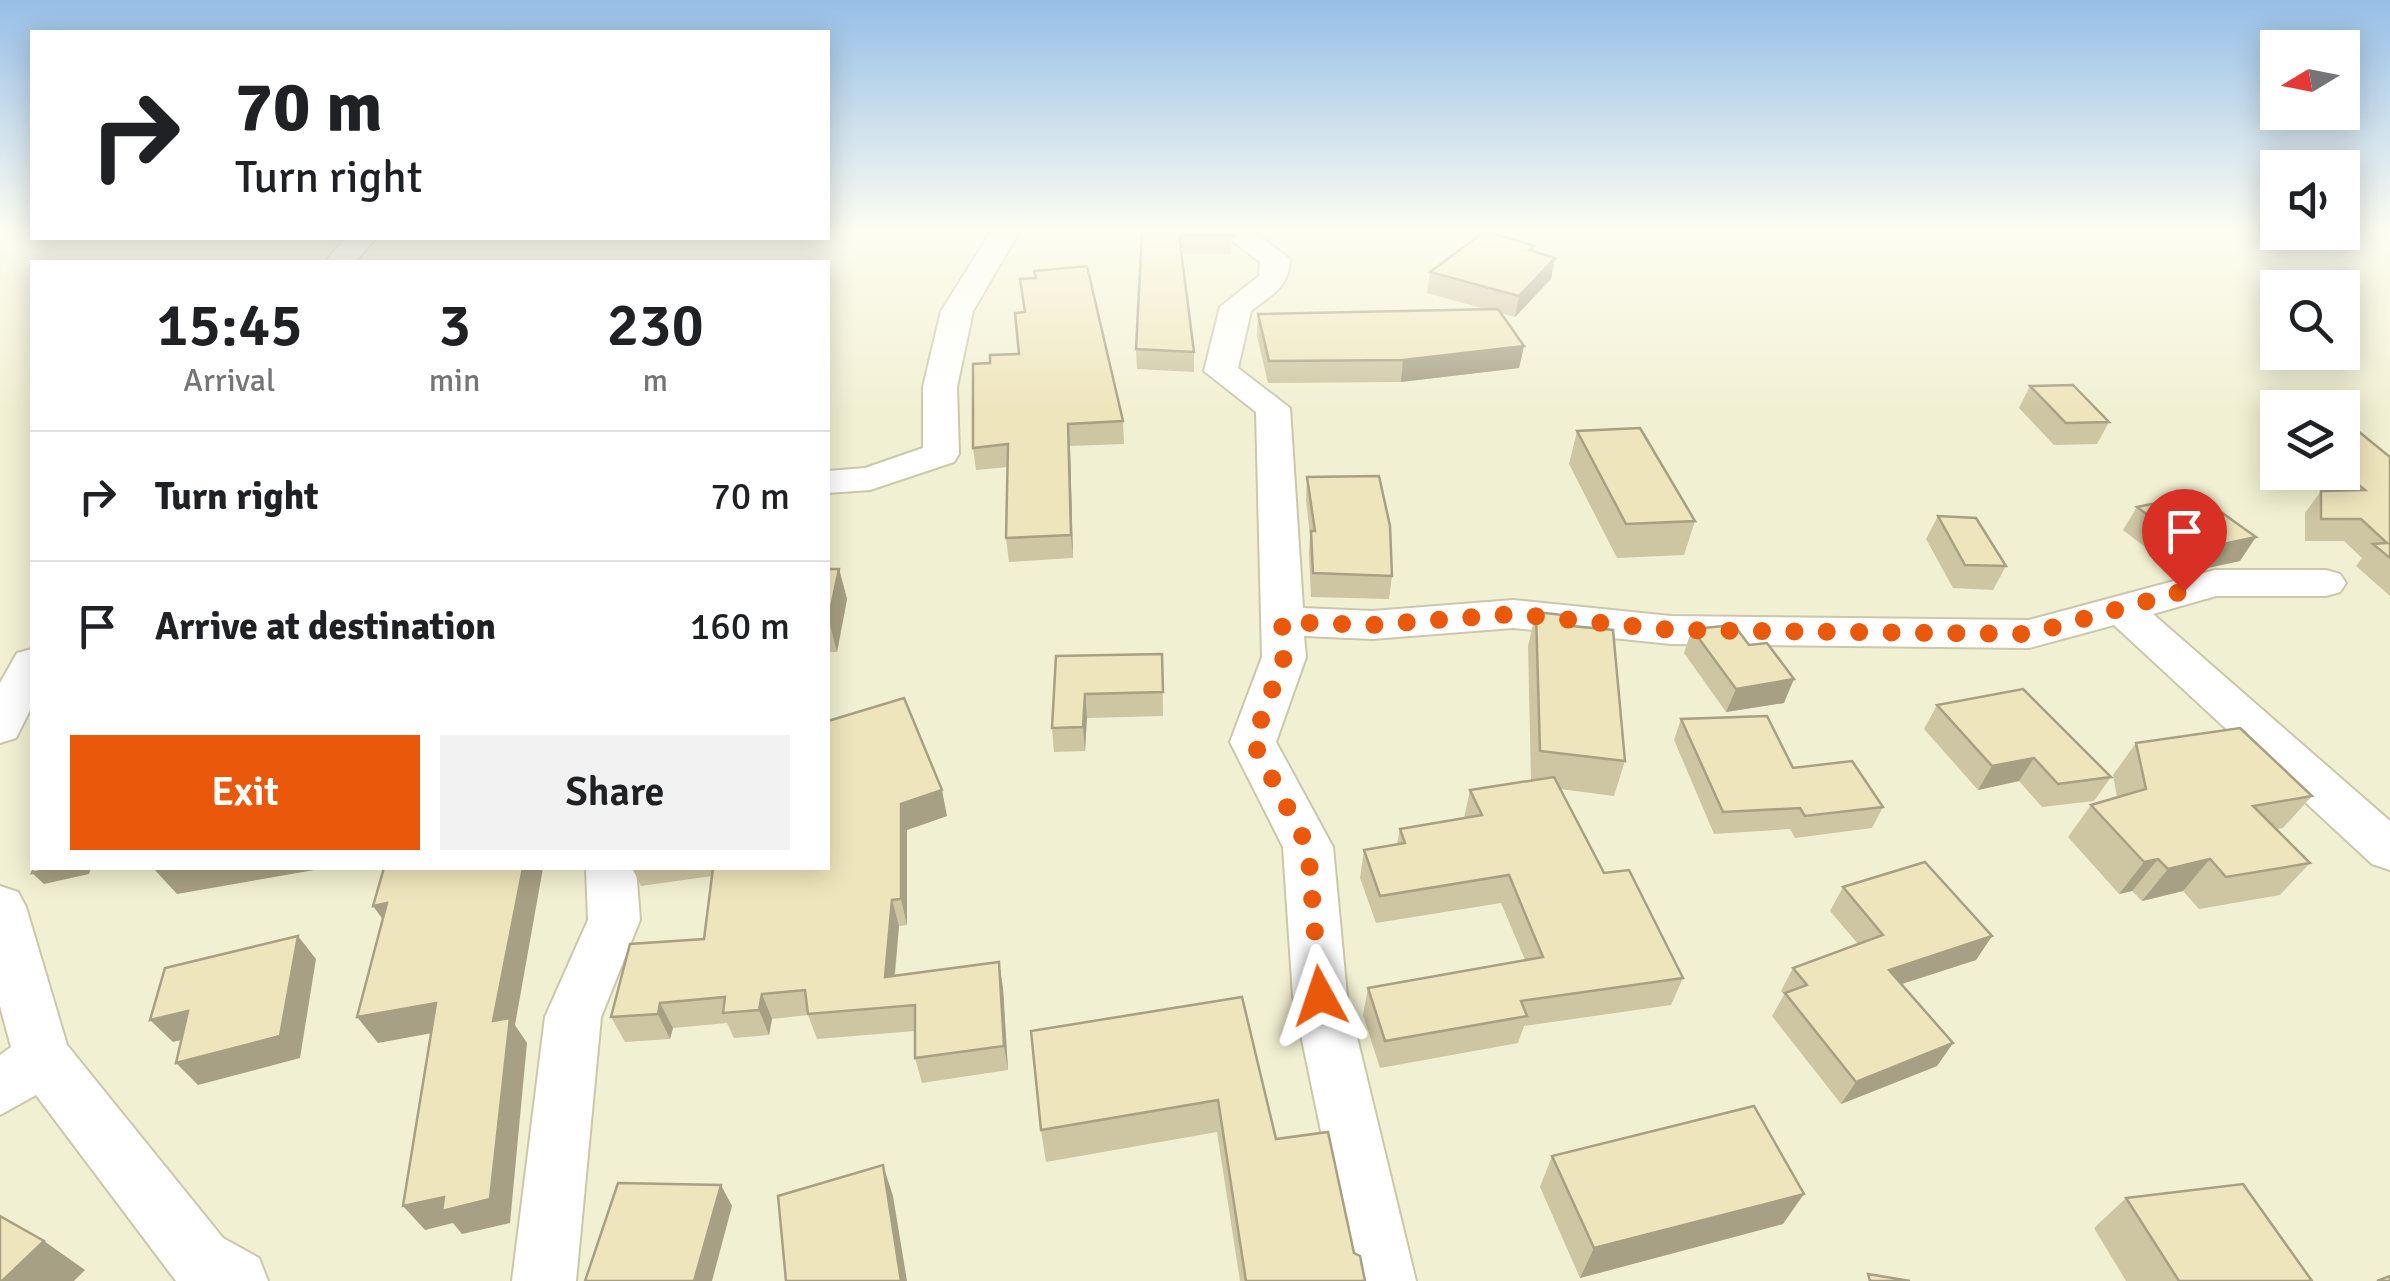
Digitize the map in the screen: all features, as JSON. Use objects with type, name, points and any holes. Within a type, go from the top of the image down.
[{"type":"street","points":[[830,482],[870,479],[940,454],[940,387],[956,311],[968,292]]},
{"type":"street","points":[[1256,292],[1236,306],[1221,371],[1273,408],[1284,657],[1253,742],[1308,847],[1320,996],[1384,1281]]},
{"type":"street","points":[[1282,622],[1372,625],[1514,614],[1671,630],[2029,634],[2215,582],[2326,584]]},
{"type":"street","points":[[2122,609],[2390,850]]},
{"type":"street","points":[[0,726],[30,668]]},
{"type":"street","points":[[544,1281],[573,1017],[614,920],[612,870]]},
{"type":"street","points":[[0,908],[21,1073],[200,1260],[236,1281]]},
{"type":"shaded area","points":[[0,292],[30,292],[30,870],[830,870],[830,292],[2260,292],[2260,370],[2360,370],[2360,292],[2390,292],[2390,1281],[0,1281]]},
{"type":"building","points":[[1022,292],[1093,292],[1123,421],[1068,424],[1071,535],[1006,538],[1008,444],[973,448],[973,364],[990,363],[990,355],[1019,354],[1015,313],[1025,312]]},
{"type":"building","points":[[1139,292],[1186,292],[1194,352],[1136,349]]},
{"type":"building","points":[[1498,309],[1524,346],[1403,360],[1269,361],[1258,314]]},
{"type":"building","points":[[2073,385],[2109,422],[2066,423],[2030,386]]},
{"type":"building","points":[[1640,428],[1695,521],[1626,524],[1577,431]]},
{"type":"building","points":[[2360,433],[2390,457],[2390,558],[2373,544],[2387,543],[2361,519],[2321,519],[2321,491],[2365,490],[2360,486]]},
{"type":"building","points":[[1379,476],[1390,526],[1392,576],[1313,573],[1311,531],[1315,531],[1307,477]]},
{"type":"building","points":[[2197,495],[2256,537],[2195,550],[2137,507]]},
{"type":"building","points":[[1938,516],[1976,518],[2006,566],[1965,565]]},
{"type":"building","points":[[830,569],[839,569],[830,612]]},
{"type":"building","points":[[1536,612],[1572,616],[1572,626],[1613,630],[1625,761],[1540,751]]},
{"type":"building","points":[[1734,625],[1749,645],[1767,643],[1794,679],[1736,689],[1692,629]]},
{"type":"building","points":[[1162,654],[1163,692],[1085,694],[1083,727],[1052,728],[1056,656]]},
{"type":"building","points":[[2023,689],[2111,777],[2058,784],[2034,758],[1992,766],[1937,705]]},
{"type":"building","points":[[904,698],[942,790],[901,804],[901,899],[892,900],[885,977],[999,962],[1004,1046],[915,1058],[915,1005],[808,1014],[805,990],[762,994],[759,1010],[723,1013],[725,997],[660,1003],[658,1014],[611,1017],[630,944],[704,939],[713,870],[830,870],[830,720]]},
{"type":"building","points":[[1767,716],[1793,768],[1852,761],[1883,807],[1805,816],[1800,808],[1723,812],[1681,719]]},
{"type":"building","points":[[2240,728],[2312,796],[2253,806],[2310,863],[2226,877],[2210,859],[2168,869],[2158,859],[2144,862],[2091,805],[2146,789],[2136,743]]},
{"type":"building","points":[[1554,777],[1604,873],[1629,870],[1683,978],[1521,1001],[1527,1016],[1385,1041],[1368,988],[1543,957],[1509,875],[1380,896],[1364,850],[1405,843],[1400,829],[1482,815],[1470,790]]},
{"type":"building","points":[[1925,862],[1992,936],[1889,970],[1953,1043],[1856,1082],[1785,993],[1807,985],[1793,968],[1883,935],[1843,887]]},
{"type":"building","points":[[383,870],[523,870],[493,1021],[510,1018],[490,1199],[442,1211],[444,1197],[403,1206],[436,1003],[357,1017],[387,903],[373,906]]},
{"type":"building","points":[[298,936],[280,1036],[176,1063],[188,1011],[150,1020],[165,968]]},
{"type":"building","points":[[1242,997],[1276,1139],[1328,1132],[1354,1253],[1360,1256],[1365,1281],[1246,1281],[1218,1100],[1041,1130],[1031,1031]]},
{"type":"building","points":[[1754,1106],[1804,1194],[1594,1248],[1552,1156]]},
{"type":"building","points":[[883,1165],[901,1281],[786,1281],[778,1196]]},
{"type":"building","points":[[618,1183],[721,1185],[694,1281],[585,1281]]},
{"type":"building","points":[[2243,1184],[2312,1281],[2179,1281],[2126,1198]]},
{"type":"building","points":[[0,1216],[44,1241],[2,1281],[0,1281]]},
{"type":"building","points":[[1868,1274],[1910,1281],[1870,1281]]},
{"type":"route","points":[[1320,996],[1308,847],[1253,742],[1284,657],[1282,622],[1372,625],[1514,614],[1671,630],[2029,634],[2184,591]]}]
